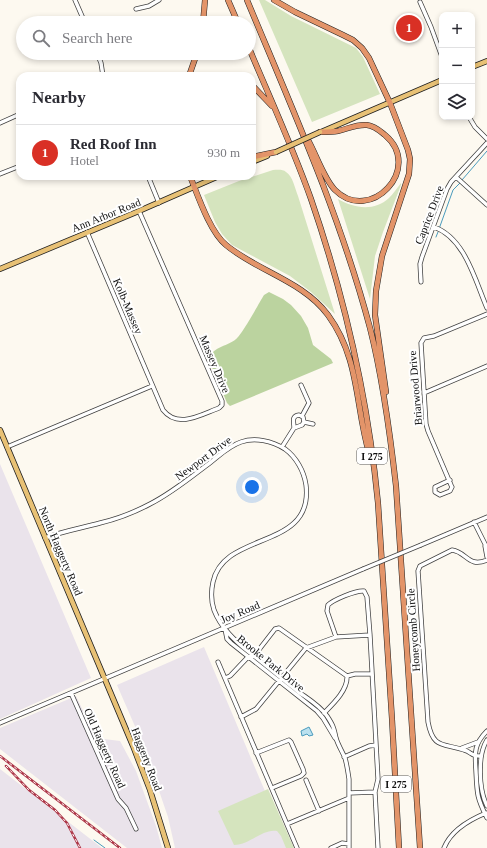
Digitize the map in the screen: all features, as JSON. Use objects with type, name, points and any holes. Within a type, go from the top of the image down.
[{"type":"highway","points":[[204,16],[205,0]]},
{"type":"highway","points":[[228,0],[235,16]]},
{"type":"highway","name":"I 275","points":[[247,0],[254,16]]},
{"type":"highway","points":[[274,0],[295,12],[343,35],[359,45],[369,58],[390,103],[407,146],[410,165],[408,182],[382,256],[376,287],[375,315],[386,393],[385,407]]},
{"type":"highway","name":"I 275","points":[[256,21],[297,119],[338,225],[370,328],[376,353],[396,486],[420,848]]},
{"type":"highway","points":[[190,72],[194,60]]},
{"type":"highway","name":"I 275","points":[[254,60],[311,199],[342,298],[350,329],[365,404],[375,471],[392,719],[399,848]]},
{"type":"highway","points":[[256,88],[276,111]]},
{"type":"highway","points":[[297,119],[317,156],[328,181],[339,194],[353,200],[364,200],[381,195],[391,186],[397,175],[398,157],[390,140],[378,128],[368,125],[358,125],[338,131],[320,132]]},
{"type":"highway","points":[[256,156],[276,152]]},
{"type":"highway","points":[[191,180],[214,230],[226,245],[306,293],[328,314],[342,338],[350,358],[367,446],[375,471]]},
{"type":"main road","points":[[475,66],[487,61]]},
{"type":"main road","points":[[256,160],[439,81]]},
{"type":"main road","name":"Ann Arbor Road","points":[[0,269],[159,203],[210,180]]},
{"type":"main road","name":"North Haggerty Road","points":[[0,430],[106,678]]},
{"type":"main road","name":"Haggerty Road","points":[[106,678],[148,786],[168,848]]},
{"type":"street","points":[[75,0],[82,16]]},
{"type":"street","points":[[136,9],[148,6],[159,0]]},
{"type":"street","points":[[420,2],[439,49]]},
{"type":"street","points":[[100,60],[102,72]]},
{"type":"street","points":[[0,123],[16,116]]},
{"type":"street","points":[[471,120],[479,132],[487,139]]},
{"type":"street","name":"Caprice Drive","points":[[421,282],[420,264],[447,189],[456,176],[487,143]]},
{"type":"street","points":[[0,174],[16,168]]},
{"type":"street","points":[[456,176],[487,205]]},
{"type":"street","points":[[150,180],[159,203]]},
{"type":"street","name":"Massey Drive","points":[[139,211],[219,394],[222,405],[219,408],[188,420],[176,420],[168,416],[163,410],[152,386]]},
{"type":"street","points":[[434,227],[446,233],[462,250],[487,308]]},
{"type":"street","name":"Kolb-Massey","points":[[87,232],[152,386]]},
{"type":"street","name":"Briarwood Drive","points":[[450,480],[427,428],[421,352],[422,340],[487,314]]},
{"type":"street","points":[[424,393],[487,366]]},
{"type":"street","points":[[301,385],[309,404],[302,416]]},
{"type":"street","points":[[7,447],[152,386]]},
{"type":"street","points":[[294,428],[294,417],[297,415],[302,416]]},
{"type":"street","points":[[302,416],[304,422]]},
{"type":"street","points":[[282,447],[294,428],[304,422],[313,424]]},
{"type":"street","name":"Newport Drive","points":[[45,538],[62,531],[104,522],[150,504],[169,493],[228,449],[240,443],[250,440],[261,440],[282,447],[295,459],[304,476],[306,492],[304,506],[297,518],[287,529],[281,533],[239,550],[226,559],[218,569],[213,580],[212,602],[217,618],[224,628]]},
{"type":"street","points":[[450,480],[452,486],[451,490],[440,495],[435,492],[435,487],[450,480]]},
{"type":"street","name":"Joy Road","points":[[0,723],[487,517]]},
{"type":"street","points":[[474,522],[486,546],[487,559]]},
{"type":"street","name":"Honeycomb Circle","points":[[481,756],[474,756],[466,751],[438,743],[430,732],[428,722],[418,569],[420,566],[452,550],[456,550],[474,562],[480,562],[487,559]]},
{"type":"street","points":[[336,637],[327,611],[328,605],[362,590],[364,591],[366,594],[370,635],[378,779],[375,792],[378,848]]},
{"type":"street","name":"Brooke Park Drive","points":[[224,628],[233,639],[280,680]]},
{"type":"street","name":"Brooke Park Drive","points":[[224,628],[228,640],[248,657],[313,705],[323,714],[335,730],[336,739],[344,757],[349,779],[349,846]]},
{"type":"street","points":[[225,678],[230,676],[248,657],[254,656],[276,628],[281,629],[347,676],[355,674],[372,674]]},
{"type":"street","points":[[241,717],[256,709],[306,648],[336,637],[370,635]]},
{"type":"street","points":[[218,662],[297,848]]},
{"type":"street","points":[[323,714],[344,689],[347,676]]},
{"type":"street","name":"Old Haggerty Road","points":[[71,693],[118,799],[126,808],[136,829]]},
{"type":"street","points":[[444,848],[451,835],[470,821],[486,815],[480,805],[476,791],[474,756],[478,742],[487,731]]},
{"type":"street","points":[[256,752],[289,740],[291,742],[304,772],[303,774],[272,788]]},
{"type":"street","points":[[487,740],[481,756],[482,791],[487,806]]},
{"type":"street","points":[[459,749],[478,742]]},
{"type":"street","points":[[344,757],[369,746],[376,745]]},
{"type":"street","points":[[306,780],[319,811]]},
{"type":"street","points":[[476,791],[482,791]]},
{"type":"street","points":[[349,793],[375,792]]},
{"type":"street","points":[[287,824],[349,798]]},
{"type":"street","points":[[331,848],[342,843],[349,846]]},
{"type":"shaded area","points":[[0,464],[91,678],[0,719]]},
{"type":"shaded area","points":[[204,647],[289,848],[175,848],[168,817],[144,747],[117,685]]},
{"type":"shaded area","points":[[76,696],[96,738],[120,741],[136,771],[156,826],[162,848],[127,848],[0,749],[0,728]]},
{"type":"shaded area","points":[[0,769],[102,848],[0,848]]},
{"type":"green space","points":[[259,0],[265,0],[291,16],[356,48],[363,57],[380,94],[312,122]]},
{"type":"green space","points":[[273,170],[280,170],[285,171],[292,180],[335,314],[311,292],[290,276],[232,245],[222,234],[215,222],[204,195],[242,180],[256,180],[256,176]]},
{"type":"green space","points":[[401,183],[375,256],[370,299],[338,199],[350,205],[370,207],[389,198]]},
{"type":"green space","points":[[269,292],[291,305],[301,316],[308,328],[313,345],[331,359],[333,363],[230,406],[227,403],[209,360],[210,356],[219,348],[238,338],[264,295]]},
{"type":"green space","points":[[268,789],[294,848],[286,848],[277,831],[267,832],[246,842],[234,845],[218,811]]},
{"type":"water","points":[[309,727],[313,735],[309,736],[307,734],[302,736],[301,731]]},
{"type":"waterway","points":[[462,180],[487,151]]},
{"type":"waterway","points":[[439,229],[453,190],[460,183]]},
{"type":"waterway","points":[[436,237],[438,232]]},
{"type":"waterway","points":[[94,840],[105,848]]},
{"type":"railway","points":[[0,756],[120,848]]},
{"type":"railway","points":[[6,766],[29,790],[55,810],[67,823],[80,848]]},
{"type":"place","name":"Red Roof Inn","points":[[409,28]]}]
